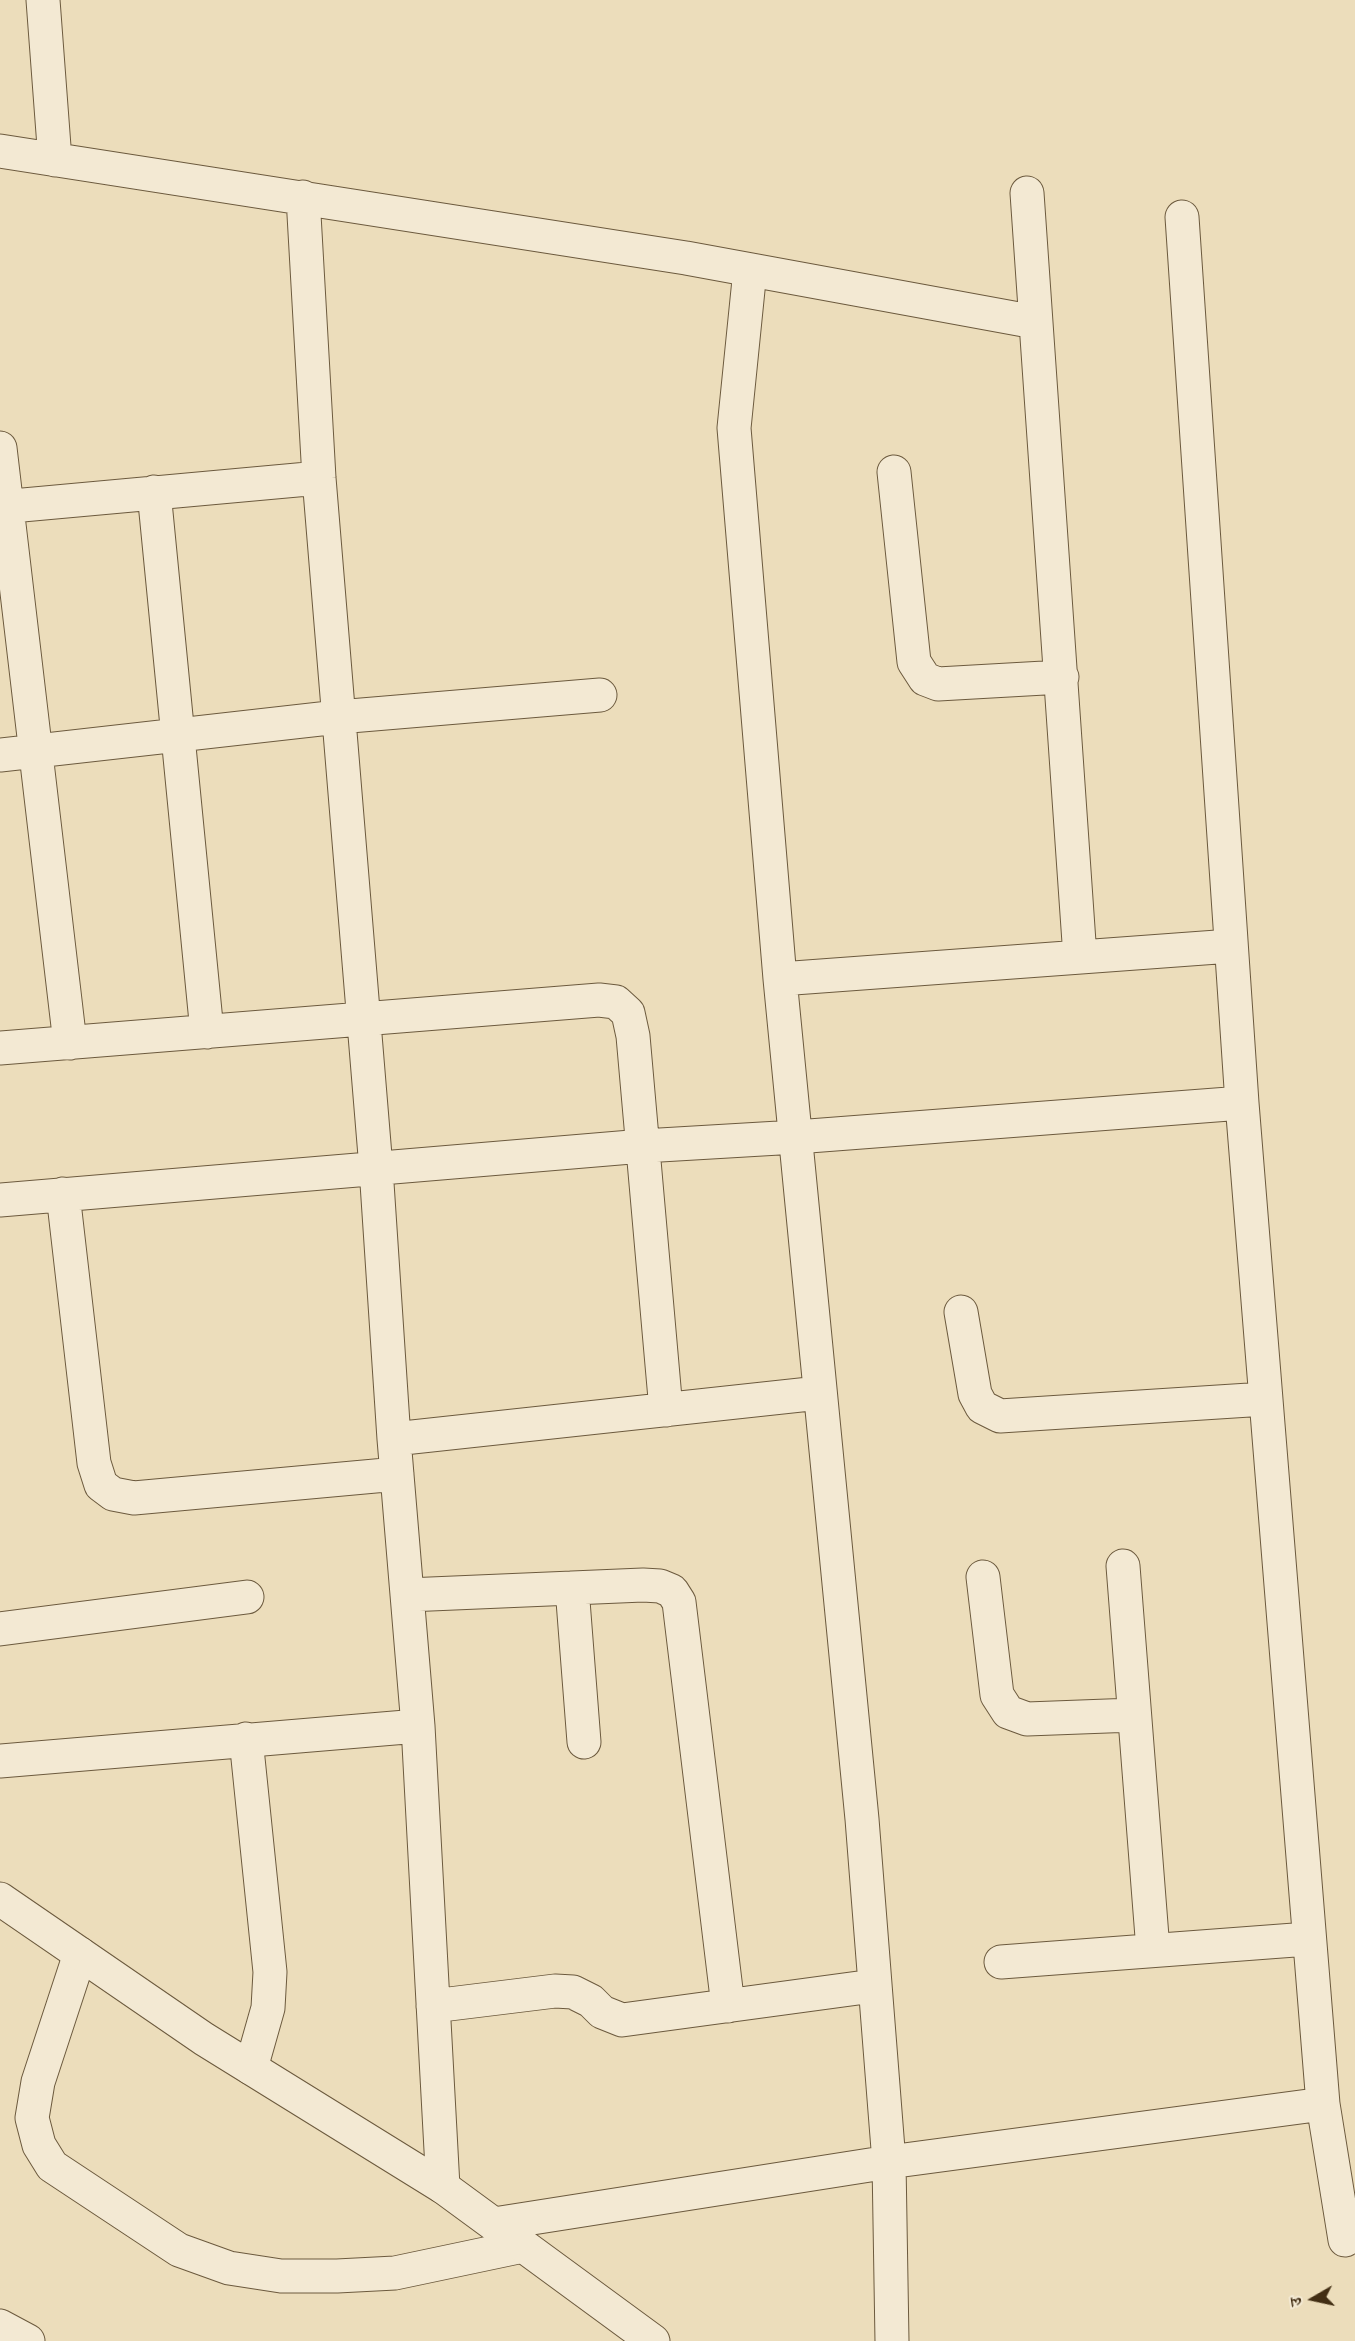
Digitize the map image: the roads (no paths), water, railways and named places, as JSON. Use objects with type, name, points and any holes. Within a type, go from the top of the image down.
[{"type":"street","points":[[43,0],[55,160]]},
{"type":"street","points":[[0,151],[303,197],[750,270],[1035,322]]},
{"type":"street","points":[[1027,193],[1080,957]]},
{"type":"street","points":[[303,197],[319,478],[362,1021],[376,1168],[394,1439],[418,1726],[443,2187]]},
{"type":"street","points":[[1182,217],[1242,1103],[1308,1939],[1323,2104],[1345,2240]]},
{"type":"street","points":[[750,270],[734,428],[780,979],[862,1819],[873,1986],[889,2162],[892,2341]]},
{"type":"street","points":[[0,448],[3,506],[36,751],[70,1042]]},
{"type":"street","points":[[894,472],[914,662],[925,679],[938,684],[1062,677]]},
{"type":"street","points":[[3,506],[319,478]]},
{"type":"street","points":[[154,492],[207,1032]]},
{"type":"street","points":[[0,755],[338,717],[600,695]]},
{"type":"street","points":[[780,979],[1231,946]]},
{"type":"street","points":[[0,1048],[362,1021],[599,1000],[616,1002],[628,1013],[633,1036],[666,1410]]},
{"type":"street","points":[[0,1200],[643,1146],[796,1137],[1242,1103]]},
{"type":"street","points":[[63,1194],[94,1463],[101,1485],[113,1494],[134,1498],[397,1474]]},
{"type":"street","points":[[961,1312],[975,1394],[982,1407],[1000,1416],[1265,1399]]},
{"type":"street","points":[[394,1439],[819,1393]]},
{"type":"street","points":[[1123,1566],[1153,1950]]},
{"type":"street","points":[[983,1577],[997,1695],[1008,1712],[1027,1719],[1134,1715]]},
{"type":"street","points":[[407,1594],[660,1586],[672,1591],[679,1602],[728,2006]]},
{"type":"street","points":[[572,1588],[584,1742]]},
{"type":"street","points":[[0,1629],[247,1597]]},
{"type":"street","points":[[0,1761],[418,1726]]},
{"type":"street","points":[[246,1739],[270,1972],[268,2008],[251,2068]]},
{"type":"street","points":[[0,1899],[204,2039],[443,2187],[653,2341]]},
{"type":"street","points":[[1001,1962],[1308,1939]]},
{"type":"street","points":[[80,1954],[38,2082],[32,2118],[39,2145],[52,2166],[179,2250],[229,2268],[281,2276],[303,2276],[395,2272],[524,2246]]},
{"type":"street","points":[[433,2006],[555,1991],[573,1992],[591,2001],[602,2012],[622,2020],[873,1986]]},
{"type":"street","points":[[494,2224],[889,2162],[1323,2104]]},
{"type":"street","points":[[0,2326],[28,2341]]}]
